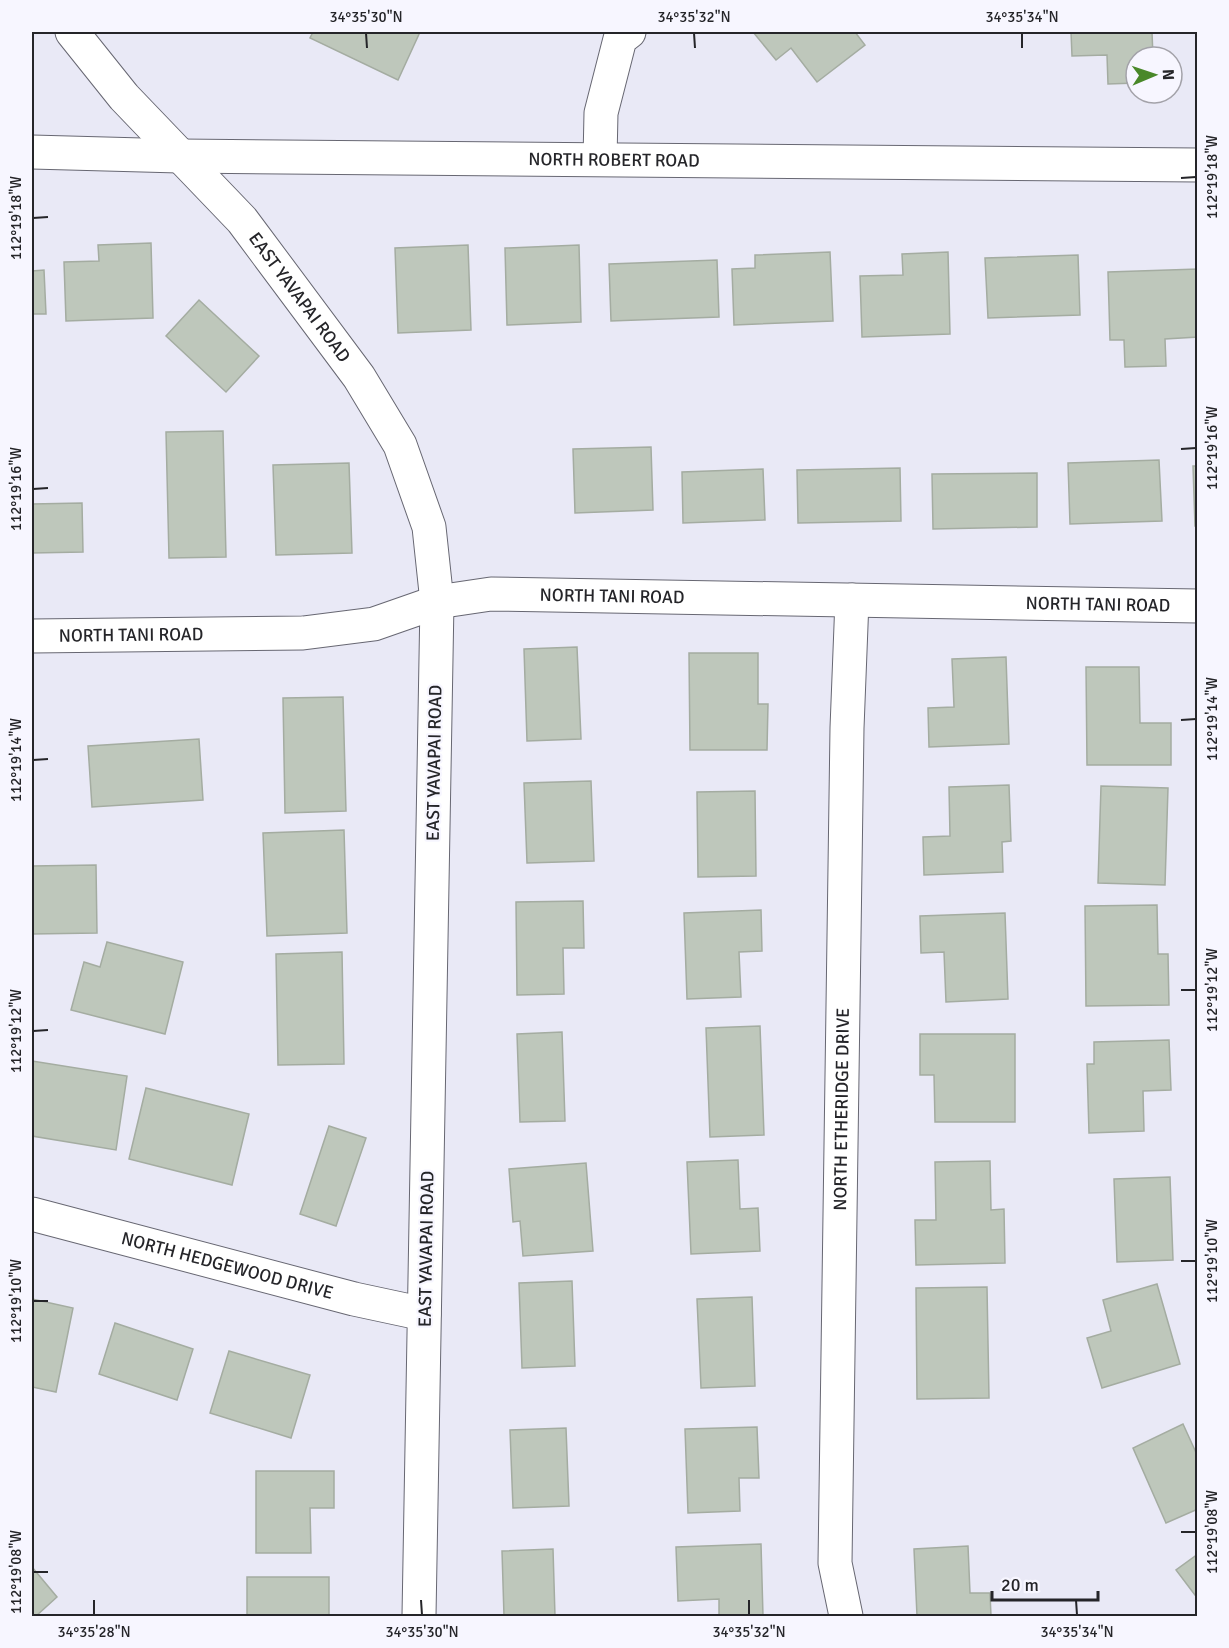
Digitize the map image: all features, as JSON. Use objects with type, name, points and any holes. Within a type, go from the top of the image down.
[{"type":"street","name":"EAST YAVAPAI ROAD","points":[[72,32],[124,97],[242,220],[359,377],[400,445],[429,527],[437,602],[419,1617]]},
{"type":"street","points":[[600,159],[601,113],[620,39],[629,32]]},
{"type":"street","name":"NORTH ROBERT ROAD","points":[[32,152],[179,156],[1197,165]]},
{"type":"street","name":"NORTH TANI ROAD","points":[[32,636],[303,633],[374,624],[437,602],[491,594],[1197,606]]},
{"type":"street","name":"NORTH ETHERIDGE DRIVE","points":[[846,1617],[835,1563],[847,728],[852,600]]},
{"type":"street","name":"NORTH HEDGEWOOD DRIVE","points":[[32,1214],[354,1299],[424,1314]]},
{"type":"building","points":[[313,32],[420,32],[398,80],[310,38]]},
{"type":"building","points":[[753,32],[855,32],[865,45],[817,82],[791,48],[776,60]]},
{"type":"building","points":[[1071,32],[1152,32],[1153,45],[1124,45],[1124,83],[1108,84],[1107,55],[1072,56]]},
{"type":"building","points":[[151,243],[153,318],[66,321],[64,262],[99,261],[98,245]]},
{"type":"building","points":[[468,245],[471,330],[398,333],[395,248]]},
{"type":"building","points":[[579,245],[581,322],[507,325],[505,248]]},
{"type":"building","points":[[830,252],[833,321],[734,325],[732,269],[755,268],[755,255]]},
{"type":"building","points":[[948,252],[950,334],[862,337],[860,276],[903,275],[902,254]]},
{"type":"building","points":[[1078,255],[1080,315],[988,318],[985,258]]},
{"type":"building","points":[[717,260],[719,317],[611,321],[609,264]]},
{"type":"building","points":[[1198,269],[1198,337],[1165,339],[1166,366],[1125,367],[1124,340],[1110,340],[1108,272]]},
{"type":"building","points":[[44,270],[46,314],[32,314],[32,271]]},
{"type":"building","points":[[199,300],[259,356],[226,392],[166,336]]},
{"type":"building","points":[[223,431],[226,557],[169,558],[166,432]]},
{"type":"building","points":[[651,447],[653,510],[575,513],[573,449]]},
{"type":"building","points":[[1159,460],[1162,521],[1070,524],[1068,463]]},
{"type":"building","points":[[349,463],[352,553],[276,555],[273,465]]},
{"type":"building","points":[[1193,466],[1198,466],[1198,526],[1195,526]]},
{"type":"building","points":[[900,468],[901,521],[798,523],[797,470]]},
{"type":"building","points":[[763,469],[765,520],[683,523],[682,472]]},
{"type":"building","points":[[1037,473],[1037,527],[933,529],[932,474]]},
{"type":"building","points":[[82,503],[83,552],[32,553],[32,504]]},
{"type":"building","points":[[577,647],[581,739],[527,741],[524,649]]},
{"type":"building","points":[[689,653],[758,653],[758,704],[768,704],[767,750],[690,750]]},
{"type":"building","points":[[1006,657],[1009,744],[929,747],[928,708],[954,707],[952,659]]},
{"type":"building","points":[[1086,667],[1139,667],[1140,723],[1171,723],[1171,765],[1087,765]]},
{"type":"building","points":[[343,697],[346,811],[285,813],[283,698]]},
{"type":"building","points":[[199,739],[203,800],[92,807],[88,746]]},
{"type":"building","points":[[591,781],[594,861],[527,863],[524,783]]},
{"type":"building","points":[[1009,785],[1011,841],[1002,842],[1003,872],[924,875],[923,837],[950,836],[949,787]]},
{"type":"building","points":[[1101,786],[1168,788],[1165,885],[1098,883]]},
{"type":"building","points":[[755,791],[756,876],[698,877],[697,792]]},
{"type":"building","points":[[344,830],[347,933],[267,936],[263,833]]},
{"type":"building","points":[[96,865],[97,933],[32,934],[32,866]]},
{"type":"building","points":[[583,901],[584,948],[563,948],[564,994],[517,995],[516,902]]},
{"type":"building","points":[[1157,905],[1158,954],[1168,954],[1169,1005],[1086,1006],[1085,906]]},
{"type":"building","points":[[761,910],[762,951],[739,952],[741,997],[687,999],[684,913]]},
{"type":"building","points":[[1005,913],[1008,999],[946,1002],[944,952],[921,953],[920,916]]},
{"type":"building","points":[[107,942],[183,962],[165,1034],[71,1010],[84,962],[100,967]]},
{"type":"building","points":[[342,952],[344,1064],[278,1065],[276,954]]},
{"type":"building","points":[[760,1026],[764,1135],[710,1137],[706,1028]]},
{"type":"building","points":[[562,1032],[565,1121],[520,1122],[517,1034]]},
{"type":"building","points":[[920,1034],[1015,1034],[1015,1122],[935,1122],[934,1075],[920,1075]]},
{"type":"building","points":[[1169,1040],[1171,1090],[1143,1091],[1144,1131],[1089,1133],[1087,1064],[1094,1064],[1094,1042]]},
{"type":"building","points":[[32,1061],[127,1076],[116,1150],[32,1136]]},
{"type":"building","points":[[146,1088],[249,1114],[232,1185],[129,1159]]},
{"type":"building","points":[[329,1126],[366,1138],[336,1226],[300,1214]]},
{"type":"building","points":[[738,1160],[740,1209],[758,1208],[760,1251],[691,1254],[687,1162]]},
{"type":"building","points":[[990,1161],[991,1210],[1004,1209],[1005,1263],[916,1265],[915,1220],[936,1220],[935,1162]]},
{"type":"building","points":[[586,1163],[593,1251],[523,1256],[520,1221],[513,1222],[509,1169]]},
{"type":"building","points":[[1170,1177],[1173,1260],[1117,1262],[1114,1179]]},
{"type":"building","points":[[572,1281],[575,1366],[522,1368],[519,1283]]},
{"type":"building","points":[[1157,1284],[1180,1364],[1102,1388],[1087,1338],[1111,1331],[1103,1300]]},
{"type":"building","points":[[987,1287],[989,1398],[917,1399],[916,1288]]},
{"type":"building","points":[[752,1297],[755,1386],[701,1388],[697,1299]]},
{"type":"building","points":[[32,1299],[73,1308],[56,1392],[32,1387]]},
{"type":"building","points":[[115,1323],[193,1349],[177,1400],[99,1374]]},
{"type":"building","points":[[229,1351],[310,1375],[291,1438],[210,1413]]},
{"type":"building","points":[[1183,1424],[1198,1457],[1198,1509],[1166,1523],[1133,1448]]},
{"type":"building","points":[[757,1427],[759,1478],[739,1478],[740,1511],[688,1513],[685,1429]]},
{"type":"building","points":[[566,1428],[569,1506],[513,1508],[510,1430]]},
{"type":"building","points":[[256,1471],[334,1471],[334,1508],[310,1508],[311,1553],[256,1553]]},
{"type":"building","points":[[761,1544],[763,1616],[719,1616],[719,1599],[678,1601],[676,1547]]},
{"type":"building","points":[[968,1546],[970,1593],[990,1593],[991,1616],[917,1616],[914,1549]]},
{"type":"building","points":[[553,1549],[555,1616],[504,1616],[502,1551]]},
{"type":"building","points":[[1198,1554],[1198,1599],[1176,1570]]},
{"type":"building","points":[[32,1567],[57,1597],[36,1616],[32,1616]]},
{"type":"building","points":[[247,1577],[329,1577],[329,1616],[247,1616]]}]
